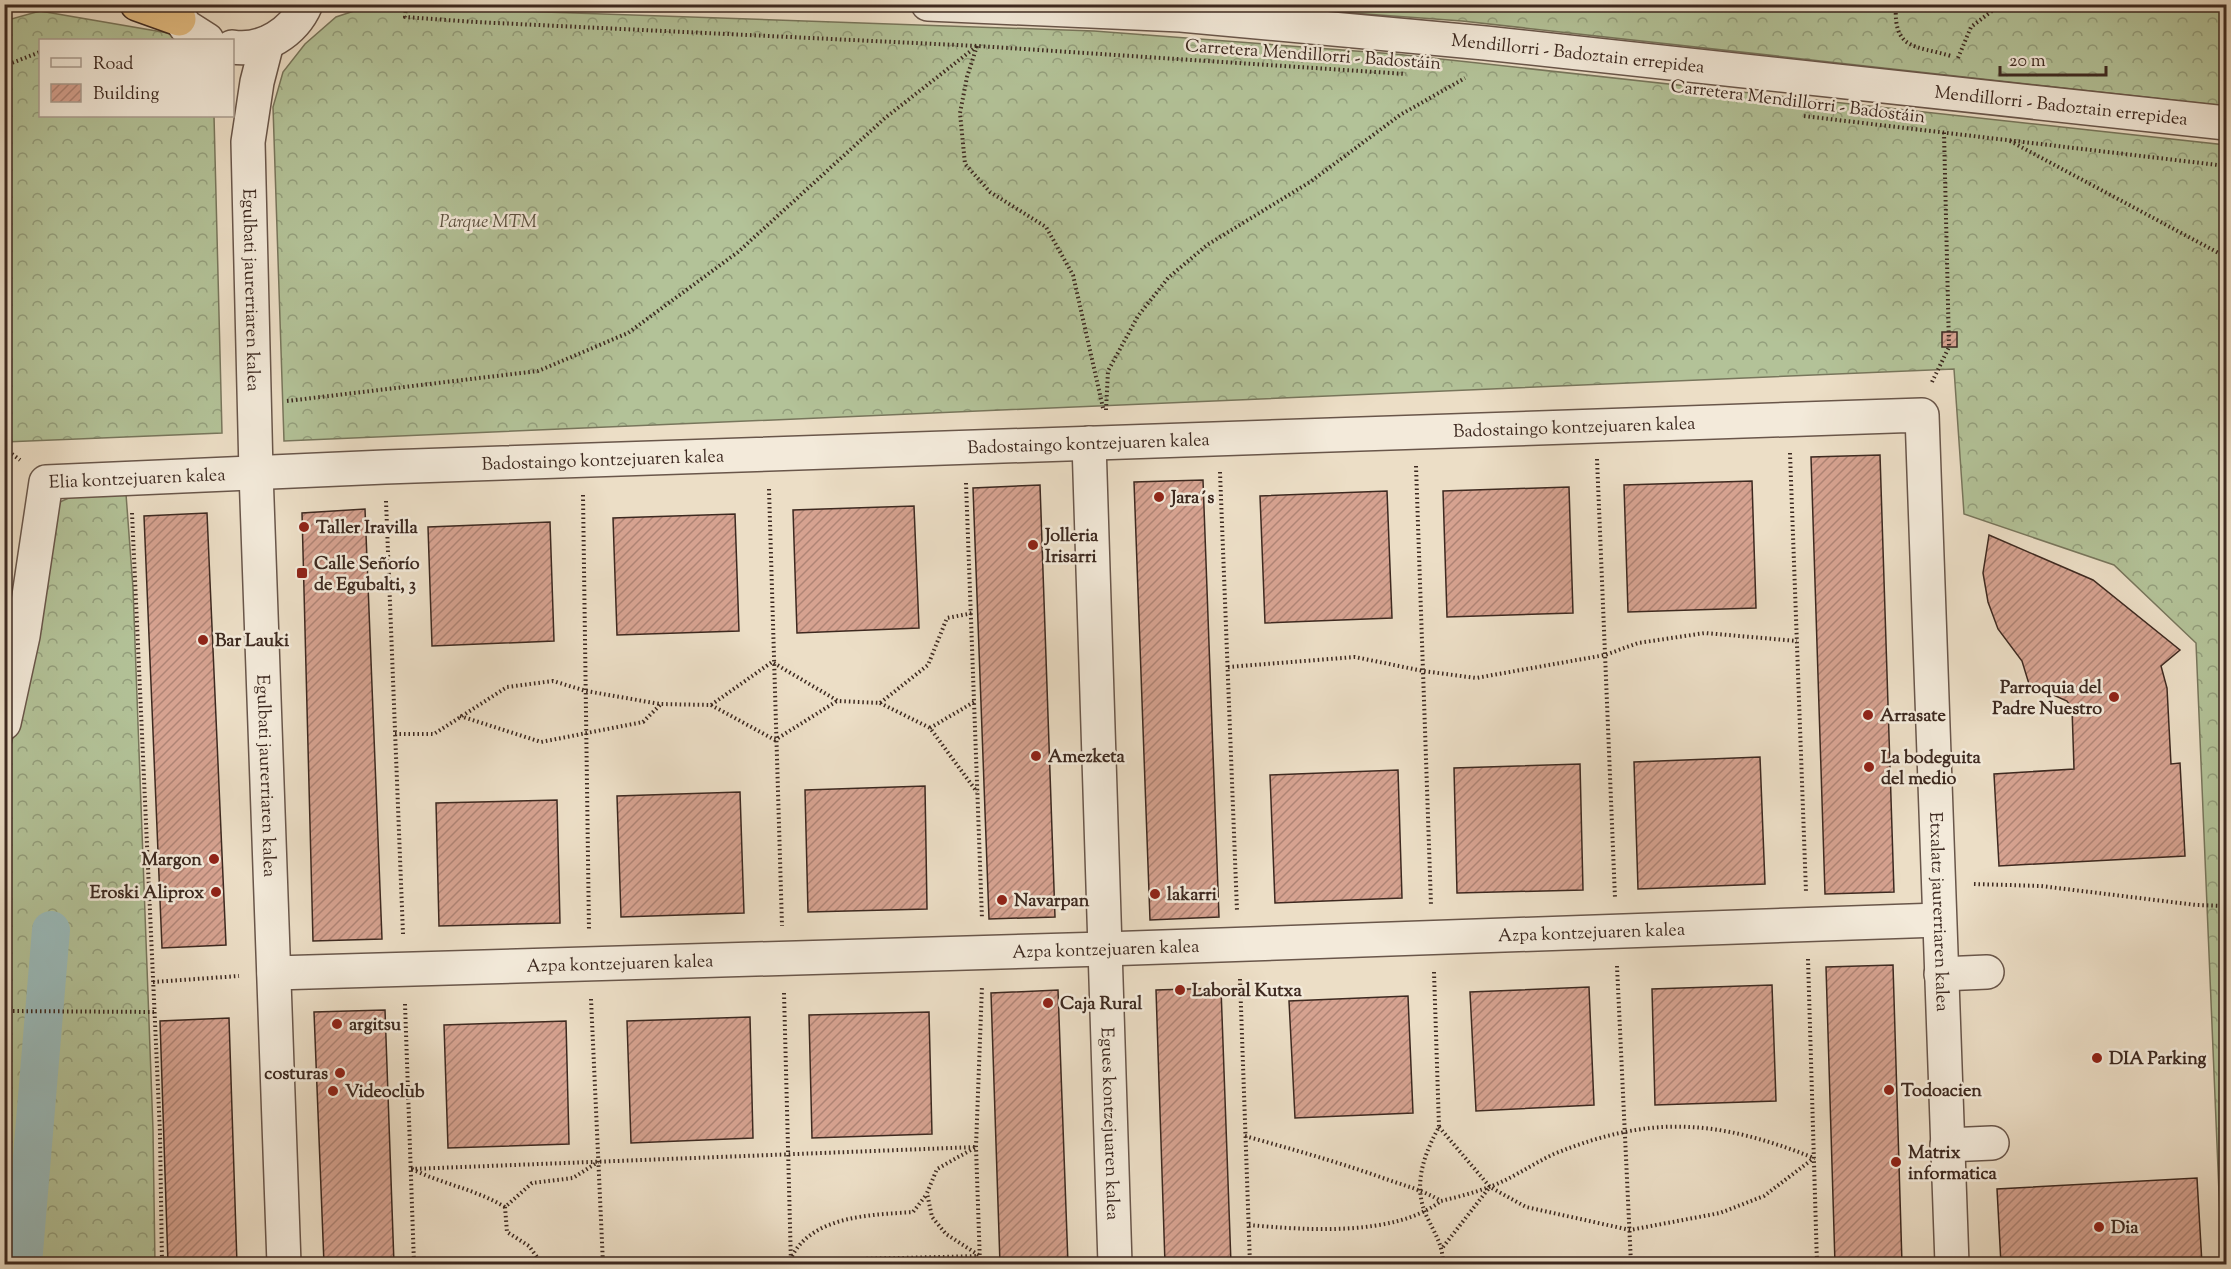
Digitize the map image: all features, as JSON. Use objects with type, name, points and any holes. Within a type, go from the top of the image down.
[{"type":"highway","points":[[137,4],[190,27]]},
{"type":"street","points":[[234,47],[241,49],[267,43],[293,25],[306,4]]},
{"type":"street","name":"Mendillorri - Badoztain errepidea","points":[[928,4],[1193,16],[1485,43],[2226,123]]},
{"type":"street","name":"Egulbati jaurerriaren kalea","points":[[267,43],[257,81],[248,142],[256,472],[284,1264]]},
{"type":"street","name":"Egulbati jaurerriaren kalea","points":[[234,104],[248,142]]},
{"type":"street","name":"Badostaingo kontzejuaren kalea","points":[[256,472],[1922,416]]},
{"type":"street","name":"Etxalatz jaurerriaren kalea","points":[[1922,416],[1952,1264]]},
{"type":"street","name":"Egues kontzejuaren kalea","points":[[1089,443],[1115,1264]]},
{"type":"street","name":"Elia kontzejuaren kalea","points":[[4,723],[23,636],[46,482],[256,472]]},
{"type":"street","name":"Azpa kontzejuaren kalea","points":[[274,973],[1104,949],[1939,920]]},
{"type":"street","points":[[1941,974],[1987,972]]},
{"type":"street","points":[[1947,1145],[1992,1143]]},
{"type":"path","points":[[1896,4],[1895,23],[1902,41],[1913,48],[1959,58],[1971,27],[2001,4]]},
{"type":"path","name":"Carretera Mendillorri - Badostáin","points":[[406,6],[405,17],[978,46],[1407,74]]},
{"type":"path","points":[[978,46],[967,77],[960,113],[965,164],[990,192],[1046,227],[1073,275],[1105,418],[1108,371],[1138,316],[1168,278],[1207,245],[1310,182],[1400,115],[1465,78]]},
{"type":"path","points":[[282,402],[538,371],[628,333],[738,252],[885,118],[978,46]]},
{"type":"path","points":[[4,66],[39,52]]},
{"type":"path","name":"Carretera Mendillorri - Badostáin","points":[[1454,77],[1477,79]]},
{"type":"path","name":"Carretera Mendillorri - Badostáin","points":[[1803,115],[2226,166]]},
{"type":"path","points":[[1922,416],[1930,384],[1949,347],[1950,339],[1944,132]]},
{"type":"path","points":[[2008,140],[2226,257]]},
{"type":"path","points":[[1789,420],[1818,1264]]},
{"type":"path","points":[[1596,426],[1631,1264]]},
{"type":"path","points":[[1414,432],[1439,1127],[1427,1149],[1421,1167],[1421,1189],[1425,1213],[1443,1248],[1443,1264]]},
{"type":"path","points":[[1219,438],[1250,1264]]},
{"type":"path","points":[[385,467],[414,1264]]},
{"type":"path","points":[[966,476],[973,613],[974,702],[984,951],[976,1147],[980,1264]]},
{"type":"path","points":[[129,479],[137,587],[162,1264]]},
{"type":"path","points":[[769,479],[772,662],[791,1262]]},
{"type":"path","points":[[583,490],[589,963],[603,1264]]},
{"type":"path","points":[[880,703],[928,665],[947,618],[973,613]]},
{"type":"path","points":[[1228,667],[1355,657],[1423,671],[1476,678],[1605,655],[1638,643],[1705,633],[1797,641]]},
{"type":"path","points":[[772,662],[838,701],[880,703],[930,728],[978,793]]},
{"type":"path","points":[[711,705],[772,662]]},
{"type":"path","points":[[395,734],[434,734],[507,687],[553,681],[586,691],[660,704],[711,705],[775,740]]},
{"type":"path","points":[[775,740],[838,701]]},
{"type":"path","points":[[930,728],[974,702]]},
{"type":"path","points":[[460,716],[541,742],[643,722],[660,704]]},
{"type":"path","points":[[1970,878],[1976,886],[2041,886],[2196,905],[2226,906]]},
{"type":"path","points":[[153,982],[274,973]]},
{"type":"path","points":[[4,1011],[154,1012]]},
{"type":"path","points":[[1439,1127],[1490,1187],[1526,1207],[1630,1230],[1720,1213],[1764,1196],[1814,1158]]},
{"type":"path","points":[[1249,1225],[1340,1229],[1407,1219],[1425,1213],[1441,1201],[1490,1187],[1553,1155],[1625,1130],[1704,1127],[1766,1139],[1814,1158]]},
{"type":"path","points":[[1245,1136],[1314,1154],[1421,1189],[1441,1201]]},
{"type":"path","points":[[411,1169],[976,1147]]},
{"type":"path","points":[[791,1262],[794,1253],[822,1227],[867,1215],[912,1212],[927,1193],[938,1169],[976,1147]]},
{"type":"path","points":[[505,1207],[532,1183],[573,1178],[598,1161]]},
{"type":"path","points":[[411,1169],[436,1181],[483,1194],[505,1207]]},
{"type":"path","points":[[1443,1248],[1490,1187]]},
{"type":"path","points":[[927,1193],[932,1217],[946,1234],[980,1256]]},
{"type":"path","points":[[505,1207],[507,1232],[529,1246],[542,1264]]},
{"type":"path","points":[[664,1264],[980,1256]]},
{"type":"green space","points":[[1241,5],[2226,5],[2226,106],[1462,21]]},
{"type":"green space","name":"Parque MTM","points":[[369,6],[1094,31],[1395,54],[2226,145],[2226,1264],[2222,1264],[2196,643],[2114,565],[1964,514],[1954,369],[284,441],[273,107],[283,72],[305,44],[336,17]]},
{"type":"green space","points":[[40,11],[174,34],[180,39],[39,39],[39,117],[214,117],[222,433],[5,442],[4,21]]},
{"type":"green space","points":[[126,494],[133,588],[153,1130],[155,1264],[5,1264],[5,776],[60,502],[75,495]]},
{"type":"building","points":[[1942,332],[1957,332],[1957,347],[1942,347]]},
{"type":"building","points":[[1880,455],[1894,892],[1825,894],[1811,457]]},
{"type":"building","points":[[1203,480],[1219,917],[1150,920],[1134,482]]},
{"type":"building","points":[[1752,481],[1756,608],[1628,612],[1624,485]]},
{"type":"building","points":[[1040,485],[1055,917],[989,919],[973,488]]},
{"type":"building","points":[[1569,487],[1573,613],[1447,617],[1443,491]]},
{"type":"building","points":[[1387,491],[1392,618],[1265,623],[1260,496]]},
{"type":"building","points":[[914,506],[919,628],[797,633],[793,510]]},
{"type":"building","points":[[365,509],[382,939],[313,941],[302,513]]},
{"type":"building","points":[[207,513],[226,945],[162,948],[144,516]]},
{"type":"building","points":[[735,514],[739,631],[617,635],[613,518]]},
{"type":"building","points":[[550,522],[554,641],[432,646],[428,527]]},
{"type":"building","name":"Parroquia del Padre Nuestro","points":[[1989,535],[2093,580],[2180,650],[2161,666],[2167,688],[2171,764],[2180,763],[2185,856],[1999,866],[1994,774],[2074,769],[2072,708],[2067,701],[2029,684],[2022,661],[1998,629],[1988,602],[1983,573]]},
{"type":"building","points":[[1760,757],[1765,884],[1638,889],[1634,762]]},
{"type":"building","points":[[1580,764],[1583,890],[1457,893],[1454,768]]},
{"type":"building","points":[[1398,770],[1402,898],[1275,903],[1270,775]]},
{"type":"building","points":[[925,786],[927,909],[808,912],[805,790]]},
{"type":"building","points":[[740,792],[744,913],[621,917],[617,796]]},
{"type":"building","points":[[557,800],[560,923],[439,926],[436,803]]},
{"type":"building","points":[[1893,965],[1902,1264],[1835,1264],[1826,967]]},
{"type":"building","points":[[1772,985],[1776,1101],[1655,1105],[1652,989]]},
{"type":"building","points":[[1589,987],[1594,1105],[1476,1111],[1470,992]]},
{"type":"building","points":[[1221,988],[1231,1264],[1165,1264],[1156,990]]},
{"type":"building","points":[[1058,990],[1068,1264],[1000,1264],[991,993]]},
{"type":"building","points":[[1408,996],[1413,1113],[1295,1118],[1289,1001]]},
{"type":"building","points":[[385,1010],[394,1264],[324,1264],[314,1012]]},
{"type":"building","points":[[929,1012],[932,1134],[812,1138],[809,1015]]},
{"type":"building","points":[[750,1017],[753,1138],[631,1143],[627,1021]]},
{"type":"building","points":[[229,1018],[237,1264],[168,1264],[160,1021]]},
{"type":"building","points":[[566,1021],[569,1144],[448,1148],[444,1025]]},
{"type":"building","name":"Dia","points":[[2197,1178],[2202,1264],[2001,1264],[1997,1189]]},
{"type":"building","points":[[1775,1259],[1776,1264],[1657,1264]]},
{"type":"waterway","points":[[23,1264],[51,930]]},
{"type":"place","name":"Jara´s","points":[[1159,497]]},
{"type":"place","name":"Taller Iravilla","points":[[304,527]]},
{"type":"place","name":"Jolleria Irisarri","points":[[1033,545]]},
{"type":"place","name":"Calle Señorío de Egubalti, 3","points":[[302,573]]},
{"type":"place","name":"Bar Lauki","points":[[203,640]]},
{"type":"place","name":"Parroquia del Padre Nuestro","points":[[2114,697]]},
{"type":"place","name":"Arrasate","points":[[1868,715]]},
{"type":"place","name":"Amezketa","points":[[1036,756]]},
{"type":"place","name":"La bodeguita del medio","points":[[1869,767]]},
{"type":"place","name":"Margon","points":[[214,859]]},
{"type":"place","name":"Eroski Aliprox","points":[[216,892]]},
{"type":"place","name":"lakarri","points":[[1155,894]]},
{"type":"place","name":"Navarpan","points":[[1002,900]]},
{"type":"place","name":"Laboral Kutxa","points":[[1180,990]]},
{"type":"place","name":"Caja Rural","points":[[1048,1003]]},
{"type":"place","name":"argitsu","points":[[337,1024]]},
{"type":"place","name":"DIA Parking","points":[[2097,1058]]},
{"type":"place","name":"costuras","points":[[340,1073]]},
{"type":"place","name":"Todoacien","points":[[1889,1090]]},
{"type":"place","name":"Videoclub","points":[[333,1091]]},
{"type":"place","name":"Matrix informatica","points":[[1896,1162]]},
{"type":"place","name":"Dia","points":[[2099,1227]]}]
